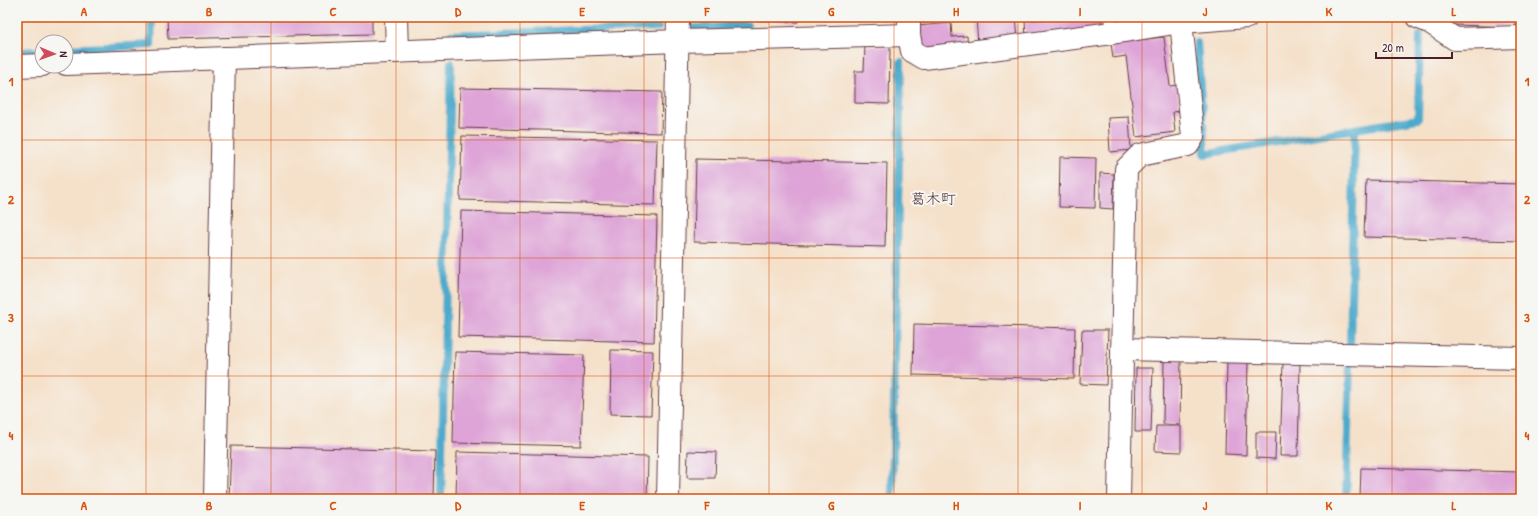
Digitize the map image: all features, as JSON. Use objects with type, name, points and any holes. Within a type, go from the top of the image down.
[{"type":"street","points":[[396,17],[397,52]]},
{"type":"street","points":[[668,499],[678,17]]},
{"type":"street","points":[[74,64],[678,41],[909,26],[912,51],[924,58],[1111,25],[1247,17]]},
{"type":"street","points":[[1426,19],[1455,39],[1521,37]]},
{"type":"street","points":[[1119,499],[1126,169],[1140,155],[1188,145],[1193,137],[1181,22]]},
{"type":"street","points":[[215,499],[224,58]]},
{"type":"street","points":[[17,66],[34,65]]},
{"type":"street","points":[[1122,349],[1521,358]]},
{"type":"building","points":[[167,17],[372,17],[372,34],[168,39]]},
{"type":"building","points":[[751,17],[798,17],[798,22],[751,20]]},
{"type":"building","points":[[921,17],[969,17],[969,18],[922,23]]},
{"type":"building","points":[[976,17],[1016,17],[1018,40],[978,44]]},
{"type":"building","points":[[1052,17],[1101,17],[1101,28],[1026,38],[1025,20],[1052,19]]},
{"type":"building","points":[[1454,17],[1516,17],[1516,27],[1454,25]]},
{"type":"building","points":[[951,23],[952,37],[967,36],[968,48],[920,53],[917,26]]},
{"type":"building","points":[[1164,37],[1170,86],[1177,85],[1180,111],[1173,112],[1175,132],[1136,137],[1126,56],[1113,58],[1111,43]]},
{"type":"building","points":[[865,46],[890,47],[889,104],[855,103],[855,71],[864,71]]},
{"type":"building","points":[[460,88],[662,92],[661,133],[459,128]]},
{"type":"building","points":[[1129,117],[1131,150],[1110,152],[1108,118]]},
{"type":"building","points":[[462,136],[657,140],[655,205],[460,200]]},
{"type":"building","points":[[1060,157],[1096,158],[1095,208],[1059,207]]},
{"type":"building","points":[[696,159],[887,163],[885,247],[694,242]]},
{"type":"building","points":[[1100,173],[1114,174],[1113,209],[1100,208]]},
{"type":"building","points":[[1366,180],[1521,184],[1521,241],[1364,237]]},
{"type":"building","points":[[461,211],[657,216],[654,342],[458,337]]},
{"type":"building","points":[[914,324],[1075,328],[1074,379],[913,375]]},
{"type":"building","points":[[1082,330],[1108,330],[1106,385],[1080,384]]},
{"type":"building","points":[[611,350],[653,351],[651,415],[610,414]]},
{"type":"building","points":[[455,352],[584,355],[581,446],[453,443]]},
{"type":"building","points":[[1164,360],[1181,361],[1180,425],[1163,424]]},
{"type":"building","points":[[1227,362],[1248,362],[1246,455],[1225,454]]},
{"type":"building","points":[[1283,363],[1300,363],[1298,456],[1280,456]]},
{"type":"building","points":[[1136,368],[1153,368],[1151,432],[1135,432]]},
{"type":"building","points":[[1156,426],[1181,426],[1181,452],[1155,451]]},
{"type":"building","points":[[1256,432],[1276,432],[1275,459],[1256,458]]},
{"type":"building","points":[[231,446],[435,451],[434,499],[229,499]]},
{"type":"building","points":[[688,451],[716,452],[715,478],[687,478]]},
{"type":"building","points":[[457,452],[648,457],[647,499],[456,499]]},
{"type":"building","points":[[1361,468],[1521,472],[1521,499],[1360,499]]},
{"type":"waterway","points":[[74,49],[151,45],[152,17]]},
{"type":"waterway","points":[[694,28],[747,25]]},
{"type":"waterway","points":[[451,35],[658,27]]},
{"type":"waterway","points":[[1350,347],[1355,129],[1418,119],[1420,36]]},
{"type":"waterway","points":[[1197,43],[1205,154],[1355,129]]},
{"type":"waterway","points":[[17,52],[34,51]]},
{"type":"waterway","points":[[892,499],[901,62]]},
{"type":"waterway","points":[[441,499],[451,63]]},
{"type":"waterway","points":[[1346,499],[1350,363]]},
{"type":"district","name":"葛木町","points":[[933,198]]}]
